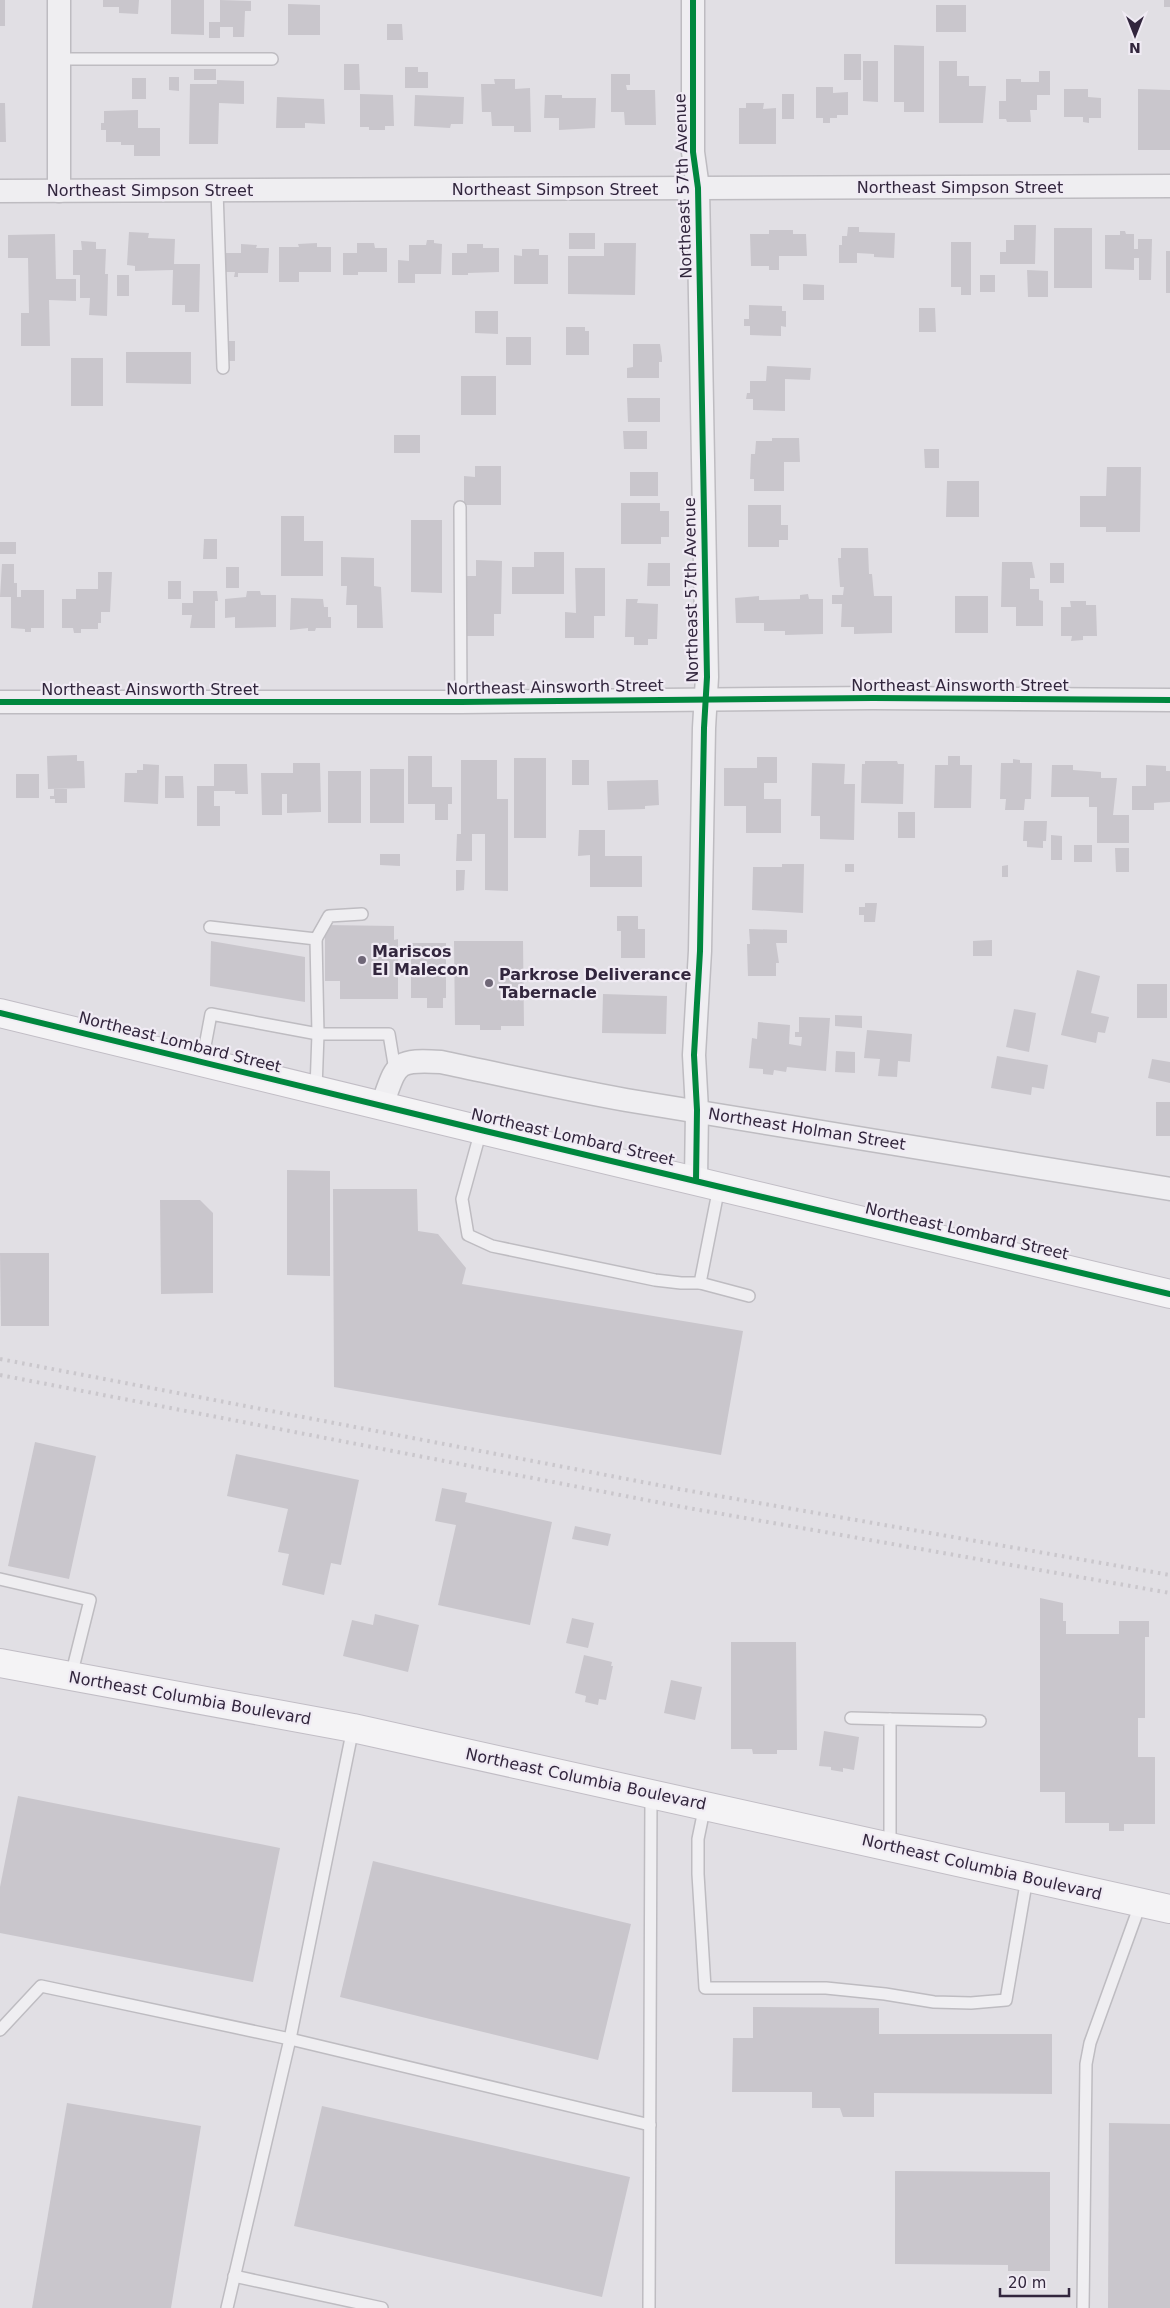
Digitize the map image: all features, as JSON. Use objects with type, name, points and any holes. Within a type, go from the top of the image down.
[{"type":"main road","name":"Northeast Lombard Street","points":[[0,1013],[1170,1294]]},
{"type":"main road","name":"Northeast Columbia Boulevard","points":[[0,1663],[354,1728],[1170,1909]]},
{"type":"street","points":[[58,0],[59,191]]},
{"type":"street","name":"Northeast 57th Avenue","points":[[693,0],[694,152],[698,188],[707,607],[700,951],[694,1055],[697,1110],[707,1183]]},
{"type":"street","name":"Northeast Simpson Street","points":[[0,191],[1170,186]]},
{"type":"street","name":"Northeast Ainsworth Street","points":[[0,702],[462,702],[706,699],[1170,700]]},
{"type":"street","name":"Northeast Holman Street","points":[[395,1070],[405,1063],[421,1061],[441,1062],[625,1099],[1170,1189]]},
{"type":"street","points":[[382,1105],[395,1070]]},
{"type":"lane","points":[[59,60],[272,59]]},
{"type":"lane","points":[[217,190],[223,368]]},
{"type":"lane","points":[[460,507],[462,702]]},
{"type":"lane","points":[[316,1089],[318,1034],[316,939],[329,916],[362,914]]},
{"type":"lane","points":[[210,927],[316,939]]},
{"type":"lane","points":[[202,1062],[211,1014],[318,1034],[389,1034],[395,1070]]},
{"type":"lane","points":[[481,1130],[462,1199],[468,1235],[492,1246],[626,1274],[681,1283],[700,1283],[748,1296]]},
{"type":"lane","points":[[700,1283],[707,1183]]},
{"type":"lane","points":[[0,1578],[90,1600],[70,1677]]},
{"type":"lane","points":[[851,1718],[980,1721]]},
{"type":"lane","points":[[890,1719],[890,1846]]},
{"type":"lane","points":[[227,2308],[290,2039],[354,1728]]},
{"type":"lane","points":[[649,2308],[651,1793]]},
{"type":"lane","points":[[705,1805],[698,1842],[698,1874],[705,1988],[826,1988],[886,1994],[934,2002],[971,2003],[1006,2000],[1027,1877]]},
{"type":"lane","points":[[1083,2308],[1086,2064],[1090,2043],[1141,1902]]},
{"type":"lane","points":[[0,2030],[41,1986],[290,2039],[650,2125]]},
{"type":"lane","points":[[234,2276],[382,2308]]},
{"type":"building","points":[[0,0],[5,0],[5,26],[0,26]]},
{"type":"building","points":[[103,0],[139,0],[138,14],[119,13],[119,7],[103,7]]},
{"type":"building","points":[[171,0],[204,0],[204,35],[171,34]]},
{"type":"building","points":[[220,0],[251,1],[251,11],[245,11],[244,37],[233,37],[233,27],[220,27],[220,38],[209,38],[209,22],[220,22]]},
{"type":"building","points":[[1164,0],[1170,0],[1170,7],[1164,7]]},
{"type":"building","points":[[288,4],[320,5],[320,35],[288,35]]},
{"type":"building","points":[[936,5],[966,5],[966,32],[936,32]]},
{"type":"building","points":[[387,24],[402,24],[403,40],[387,40]]},
{"type":"building","points":[[894,45],[924,46],[924,112],[904,112],[904,102],[894,102]]},
{"type":"building","points":[[844,54],[861,54],[861,80],[844,80]]},
{"type":"building","points":[[863,61],[878,61],[878,102],[863,101]]},
{"type":"building","points":[[939,61],[957,61],[957,76],[969,76],[969,86],[986,86],[983,123],[939,123]]},
{"type":"building","points":[[344,64],[359,64],[360,90],[344,90]]},
{"type":"building","points":[[405,67],[418,67],[418,72],[428,72],[428,88],[405,88]]},
{"type":"building","points":[[194,69],[216,69],[216,80],[194,80]]},
{"type":"building","points":[[1039,71],[1050,71],[1050,95],[1037,95],[1037,110],[1030,110],[1031,122],[1007,122],[1006,119],[999,119],[999,101],[1006,101],[1006,79],[1021,79],[1021,82],[1039,82]]},
{"type":"building","points":[[611,74],[630,74],[630,85],[626,85],[627,90],[655,90],[656,125],[625,125],[624,112],[611,112]]},
{"type":"building","points":[[169,77],[179,77],[179,91],[169,90]]},
{"type":"building","points":[[132,78],[146,78],[146,99],[132,99]]},
{"type":"building","points":[[494,79],[515,79],[515,89],[530,88],[531,132],[514,132],[514,126],[492,126],[491,112],[482,112],[481,84],[495,84]]},
{"type":"building","points":[[217,80],[244,81],[244,104],[219,103],[218,144],[189,144],[190,84],[217,84]]},
{"type":"building","points":[[816,87],[833,87],[833,93],[848,92],[848,115],[837,115],[837,118],[830,118],[830,123],[823,123],[823,118],[816,118]]},
{"type":"building","points":[[1064,89],[1088,89],[1088,97],[1101,98],[1101,118],[1089,118],[1089,123],[1083,122],[1083,117],[1064,117]]},
{"type":"building","points":[[1138,89],[1170,90],[1170,150],[1138,150]]},
{"type":"building","points":[[360,94],[393,95],[394,126],[385,126],[385,130],[369,130],[369,127],[360,127]]},
{"type":"building","points":[[782,94],[794,94],[794,119],[782,119]]},
{"type":"building","points":[[415,95],[464,97],[463,124],[451,124],[450,128],[414,126]]},
{"type":"building","points":[[545,95],[562,95],[562,98],[596,98],[595,128],[559,130],[559,118],[544,118]]},
{"type":"building","points":[[277,97],[324,99],[325,124],[305,123],[305,128],[276,128]]},
{"type":"building","points":[[0,103],[5,103],[6,142],[0,142]]},
{"type":"building","points":[[746,103],[764,103],[763,109],[776,108],[776,144],[739,144],[739,108],[746,108]]},
{"type":"building","points":[[138,110],[138,128],[160,128],[160,156],[134,156],[134,145],[121,145],[121,142],[106,142],[106,130],[101,130],[101,123],[104,123],[104,111]]},
{"type":"building","points":[[1014,225],[1036,225],[1035,264],[1000,264],[1000,252],[1006,252],[1006,240],[1014,240]]},
{"type":"building","points":[[848,227],[859,227],[859,232],[895,233],[894,258],[874,257],[874,254],[857,253],[857,263],[839,263],[839,245],[842,245],[842,236],[847,236]]},
{"type":"building","points":[[1054,228],[1092,228],[1092,288],[1054,288]]},
{"type":"building","points":[[769,230],[793,230],[793,234],[806,234],[807,256],[779,256],[779,270],[769,270],[769,266],[751,266],[750,234],[769,234]]},
{"type":"building","points":[[1120,231],[1125,231],[1126,234],[1134,234],[1134,249],[1138,249],[1138,239],[1152,239],[1151,280],[1139,280],[1139,258],[1134,258],[1134,270],[1105,269],[1105,235],[1120,235]]},
{"type":"building","points":[[129,232],[149,233],[148,238],[175,239],[174,264],[200,264],[199,312],[185,312],[185,305],[172,305],[173,270],[135,271],[135,266],[127,265]]},
{"type":"building","points":[[569,233],[595,233],[595,249],[569,249]]},
{"type":"building","points":[[55,234],[56,279],[76,279],[76,301],[49,300],[50,346],[21,346],[21,313],[29,313],[28,258],[8,258],[8,235]]},
{"type":"building","points":[[427,240],[434,240],[434,243],[442,244],[441,274],[415,274],[415,283],[398,283],[398,260],[409,261],[409,245],[426,245]]},
{"type":"building","points":[[81,241],[96,242],[96,249],[106,249],[105,274],[108,274],[107,316],[89,315],[90,298],[80,298],[80,275],[73,275],[73,250],[82,250]]},
{"type":"building","points":[[951,242],[971,242],[971,295],[961,295],[961,287],[951,287]]},
{"type":"building","points":[[317,243],[317,247],[331,247],[331,272],[299,272],[299,282],[279,282],[279,247],[299,247],[298,244]]},
{"type":"building","points":[[357,243],[374,243],[375,248],[387,248],[387,272],[358,272],[358,275],[343,275],[343,253],[357,253]]},
{"type":"building","points":[[604,243],[636,243],[635,295],[568,294],[568,256],[604,256]]},
{"type":"building","points":[[241,244],[257,245],[256,248],[269,248],[268,273],[238,273],[238,277],[234,277],[235,272],[226,272],[226,253],[241,253]]},
{"type":"building","points":[[467,244],[483,244],[483,248],[499,248],[499,272],[452,275],[452,253],[467,253]]},
{"type":"building","points":[[522,249],[539,249],[539,255],[548,255],[548,284],[514,284],[514,255],[522,256]]},
{"type":"building","points":[[1166,251],[1170,251],[1170,293],[1166,293]]},
{"type":"building","points":[[1027,270],[1048,271],[1048,297],[1028,297]]},
{"type":"building","points":[[117,275],[129,275],[129,296],[117,296]]},
{"type":"building","points":[[980,275],[995,275],[995,292],[980,292]]},
{"type":"building","points":[[803,284],[824,285],[824,300],[803,300]]},
{"type":"building","points":[[749,305],[782,306],[782,311],[786,311],[786,327],[781,326],[781,336],[750,335],[750,326],[744,326],[744,319],[749,319]]},
{"type":"building","points":[[919,308],[935,308],[936,332],[919,332]]},
{"type":"building","points":[[475,311],[498,311],[498,334],[475,333]]},
{"type":"building","points":[[566,327],[585,327],[585,331],[589,331],[589,355],[566,355]]},
{"type":"building","points":[[506,337],[531,337],[531,365],[506,365]]},
{"type":"building","points":[[224,341],[235,341],[235,361],[224,361]]},
{"type":"building","points":[[633,344],[660,344],[662,362],[659,362],[659,378],[627,378],[627,368],[633,367]]},
{"type":"building","points":[[126,352],[191,352],[191,384],[126,383]]},
{"type":"building","points":[[71,358],[103,358],[103,406],[71,406]]},
{"type":"building","points":[[767,366],[811,368],[810,380],[785,379],[785,411],[753,410],[753,399],[746,399],[747,393],[750,393],[750,381],[766,381]]},
{"type":"building","points":[[461,376],[496,376],[496,415],[461,415]]},
{"type":"building","points":[[627,398],[660,398],[660,422],[628,422]]},
{"type":"building","points":[[623,431],[647,431],[647,449],[624,449]]},
{"type":"building","points":[[394,435],[420,435],[420,453],[394,453]]},
{"type":"building","points":[[772,438],[799,438],[800,462],[784,462],[784,491],[754,491],[754,479],[750,479],[751,454],[755,454],[756,441],[772,441]]},
{"type":"building","points":[[924,449],[939,449],[939,468],[925,468]]},
{"type":"building","points":[[475,466],[501,466],[501,505],[464,505],[464,476],[475,477]]},
{"type":"building","points":[[1107,467],[1141,467],[1140,532],[1106,532],[1106,527],[1080,527],[1080,496],[1106,496]]},
{"type":"building","points":[[630,472],[658,472],[658,496],[630,496]]},
{"type":"building","points":[[947,481],[979,481],[979,517],[946,517]]},
{"type":"building","points":[[621,503],[660,503],[660,511],[669,511],[669,537],[661,537],[661,544],[621,544]]},
{"type":"building","points":[[748,505],[781,505],[781,525],[788,525],[788,540],[779,540],[779,547],[748,547]]},
{"type":"building","points":[[281,516],[304,516],[304,541],[323,541],[323,576],[281,576]]},
{"type":"building","points":[[411,520],[442,520],[442,593],[411,592]]},
{"type":"building","points":[[204,539],[217,539],[217,559],[203,559]]},
{"type":"building","points":[[0,542],[16,542],[16,554],[0,554]]},
{"type":"building","points":[[841,548],[868,548],[869,574],[872,574],[874,596],[892,596],[892,633],[854,634],[854,627],[841,627],[842,604],[832,604],[832,595],[843,595],[844,587],[840,587],[838,558],[841,558]]},
{"type":"building","points":[[534,552],[564,552],[564,594],[512,594],[512,567],[534,567]]},
{"type":"building","points":[[341,557],[374,558],[374,586],[381,587],[383,628],[357,628],[357,605],[346,605],[347,586],[341,586]]},
{"type":"building","points":[[476,560],[502,561],[501,614],[494,614],[494,636],[467,636],[467,576],[476,576]]},
{"type":"building","points":[[1002,562],[1032,562],[1035,578],[1030,578],[1030,589],[1039,589],[1039,600],[1043,601],[1043,626],[1016,626],[1016,607],[1001,607]]},
{"type":"building","points":[[648,563],[670,563],[670,586],[647,586]]},
{"type":"building","points":[[1050,563],[1064,563],[1064,583],[1050,583]]},
{"type":"building","points":[[2,564],[14,564],[14,583],[17,583],[17,597],[21,597],[21,590],[44,590],[44,628],[31,628],[31,632],[25,632],[25,629],[11,628],[11,597],[0,597]]},
{"type":"building","points":[[226,567],[239,567],[239,588],[226,588]]},
{"type":"building","points":[[575,568],[605,568],[605,616],[594,616],[594,638],[565,638],[565,612],[576,613]]},
{"type":"building","points":[[98,572],[112,572],[110,612],[101,612],[101,623],[98,623],[98,629],[81,629],[81,633],[74,633],[73,628],[62,628],[62,599],[76,599],[76,589],[98,589]]},
{"type":"building","points":[[168,581],[181,581],[181,599],[168,599]]},
{"type":"building","points":[[193,591],[217,591],[218,601],[215,601],[215,628],[190,628],[192,615],[182,615],[182,603],[193,603]]},
{"type":"building","points":[[247,591],[260,591],[261,595],[276,595],[276,627],[235,628],[235,617],[225,618],[225,599],[246,597]]},
{"type":"building","points":[[808,594],[809,599],[823,599],[823,634],[785,635],[785,631],[764,631],[764,623],[736,623],[735,598],[759,596],[759,600],[800,599],[800,595]]},
{"type":"building","points":[[955,596],[988,596],[988,633],[955,633]]},
{"type":"building","points":[[291,598],[323,599],[324,607],[328,607],[328,617],[331,617],[331,628],[316,628],[315,631],[308,631],[308,628],[290,630]]},
{"type":"building","points":[[626,599],[638,599],[637,603],[658,604],[657,639],[648,639],[648,645],[634,645],[634,637],[625,637]]},
{"type":"building","points":[[1070,601],[1086,601],[1086,605],[1096,605],[1097,636],[1083,636],[1083,640],[1071,641],[1072,636],[1061,636],[1061,607],[1071,607]]},
{"type":"building","points":[[77,755],[77,761],[84,761],[85,788],[48,789],[47,756]]},
{"type":"building","points":[[408,756],[432,756],[432,787],[452,787],[452,804],[448,804],[448,820],[435,820],[435,804],[408,804]]},
{"type":"building","points":[[948,756],[960,756],[960,765],[972,765],[971,808],[934,808],[935,765],[948,765]]},
{"type":"building","points":[[757,757],[777,757],[777,783],[764,783],[764,799],[781,799],[781,833],[746,833],[746,806],[724,806],[724,768],[757,768]]},
{"type":"building","points":[[514,758],[546,758],[546,838],[514,838]]},
{"type":"building","points":[[1013,759],[1020,760],[1020,763],[1032,763],[1031,799],[1025,799],[1024,810],[1005,810],[1006,799],[1000,799],[1001,763],[1013,763]]},
{"type":"building","points":[[461,760],[497,760],[497,799],[508,799],[508,891],[485,890],[485,834],[472,834],[472,861],[456,861],[457,834],[461,834]]},
{"type":"building","points":[[572,760],[589,760],[589,785],[572,785]]},
{"type":"building","points":[[865,761],[897,761],[898,764],[904,764],[903,804],[861,803],[862,764],[865,764]]},
{"type":"building","points":[[293,763],[320,763],[321,812],[287,813],[287,794],[282,794],[282,815],[262,815],[261,773],[293,773]]},
{"type":"building","points":[[812,763],[845,764],[844,784],[855,784],[854,840],[820,839],[820,816],[811,816]]},
{"type":"building","points":[[143,764],[159,765],[158,804],[124,802],[125,773],[137,773],[137,770],[143,770]]},
{"type":"building","points":[[214,764],[247,764],[248,794],[235,794],[235,791],[214,791],[214,806],[220,806],[220,826],[197,826],[197,786],[214,786]]},
{"type":"building","points":[[1052,765],[1073,765],[1073,770],[1101,772],[1101,778],[1117,778],[1113,815],[1129,815],[1129,843],[1097,843],[1097,807],[1089,807],[1089,797],[1051,797]]},
{"type":"building","points":[[1146,765],[1166,766],[1166,771],[1170,771],[1170,802],[1154,803],[1154,810],[1132,810],[1132,786],[1146,786]]},
{"type":"building","points":[[370,769],[404,769],[404,823],[370,823]]},
{"type":"building","points":[[328,771],[361,771],[361,823],[328,823]]},
{"type":"building","points":[[16,774],[39,774],[39,798],[16,798]]},
{"type":"building","points":[[165,776],[183,776],[184,798],[165,798]]},
{"type":"building","points":[[658,780],[659,805],[645,806],[645,809],[608,810],[607,781]]},
{"type":"building","points":[[54,789],[67,789],[67,803],[55,803],[55,799],[50,799],[50,796],[54,796]]},
{"type":"building","points":[[898,812],[915,812],[915,838],[898,838]]},
{"type":"building","points":[[1024,821],[1047,821],[1046,841],[1043,841],[1043,848],[1027,847],[1027,841],[1023,841]]},
{"type":"building","points":[[579,830],[605,830],[605,856],[642,856],[642,887],[590,887],[590,855],[578,856]]},
{"type":"building","points":[[1051,835],[1062,836],[1062,860],[1051,860]]},
{"type":"building","points":[[1074,845],[1092,845],[1092,862],[1074,862]]},
{"type":"building","points":[[1115,848],[1129,848],[1129,872],[1116,872]]},
{"type":"building","points":[[380,854],[400,854],[400,866],[380,865]]},
{"type":"building","points":[[782,864],[804,864],[803,913],[752,910],[753,867],[782,867]]},
{"type":"building","points":[[845,864],[854,864],[854,872],[845,872]]},
{"type":"building","points":[[1008,865],[1008,877],[1002,877],[1002,866]]},
{"type":"building","points":[[456,870],[465,870],[464,890],[456,891]]},
{"type":"building","points":[[865,903],[877,903],[875,922],[864,922],[864,915],[859,915],[859,907],[865,907]]},
{"type":"building","points":[[617,916],[638,916],[638,929],[645,929],[645,958],[621,958],[621,931],[617,931]]},
{"type":"building","name":"Mariscos El Malecon","points":[[325,925],[394,926],[394,940],[398,939],[398,999],[340,999],[340,981],[325,981]]},
{"type":"building","points":[[749,929],[787,930],[787,943],[776,943],[779,963],[776,963],[776,976],[748,976],[747,944],[750,944]]},
{"type":"building","points":[[992,940],[992,956],[973,956],[973,941]]},
{"type":"building","points":[[211,941],[305,957],[305,1002],[210,986]]},
{"type":"building","name":"Parkrose Deliverance Tabernacle","points":[[454,941],[523,941],[524,1026],[501,1026],[501,1030],[480,1030],[480,1025],[455,1025]]},
{"type":"building","points":[[411,943],[446,943],[446,998],[443,998],[443,1008],[427,1008],[427,998],[411,998]]},
{"type":"building","points":[[1077,970],[1100,976],[1091,1013],[1109,1017],[1105,1033],[1098,1032],[1096,1043],[1061,1035]]},
{"type":"building","points":[[1137,984],[1167,984],[1167,1018],[1137,1018]]},
{"type":"building","points":[[603,994],[667,996],[666,1034],[602,1033]]},
{"type":"building","points":[[1014,1009],[1036,1013],[1029,1052],[1006,1047]]},
{"type":"building","points":[[835,1015],[862,1016],[862,1028],[835,1026]]},
{"type":"building","points":[[799,1017],[830,1018],[826,1071],[787,1067],[786,1072],[774,1070],[773,1075],[763,1074],[763,1069],[749,1068],[752,1038],[757,1039],[758,1022],[790,1025],[789,1044],[801,1046],[802,1037],[795,1037],[795,1032],[799,1032]]},
{"type":"building","points":[[867,1030],[912,1034],[910,1062],[898,1061],[897,1077],[878,1076],[880,1059],[864,1058]]},
{"type":"building","points":[[836,1051],[855,1052],[855,1073],[835,1072]]},
{"type":"building","points":[[997,1056],[1048,1065],[1044,1089],[1032,1087],[1031,1095],[991,1088]]},
{"type":"building","points":[[1152,1059],[1170,1062],[1170,1083],[1148,1078]]},
{"type":"building","points":[[1156,1102],[1170,1102],[1170,1136],[1156,1136]]},
{"type":"building","points":[[287,1170],[330,1171],[330,1276],[287,1275]]},
{"type":"building","points":[[333,1189],[417,1189],[418,1231],[438,1234],[466,1268],[462,1284],[743,1331],[721,1455],[334,1387]]},
{"type":"building","points":[[160,1200],[200,1200],[213,1213],[213,1293],[161,1294]]},
{"type":"building","points":[[0,1253],[49,1253],[49,1326],[1,1326]]},
{"type":"building","points":[[35,1442],[96,1456],[69,1579],[8,1566]]},
{"type":"building","points":[[236,1454],[359,1480],[341,1565],[331,1563],[324,1595],[282,1585],[289,1554],[278,1552],[288,1509],[227,1496]]},
{"type":"building","points":[[442,1488],[467,1493],[465,1502],[552,1522],[530,1625],[438,1605],[456,1525],[435,1521]]},
{"type":"building","points":[[575,1526],[611,1534],[608,1546],[572,1539]]},
{"type":"building","points":[[1040,1598],[1063,1603],[1063,1621],[1066,1621],[1066,1634],[1119,1634],[1119,1621],[1149,1621],[1149,1637],[1145,1637],[1145,1718],[1138,1718],[1138,1757],[1155,1757],[1155,1824],[1124,1824],[1124,1831],[1109,1831],[1109,1823],[1065,1823],[1065,1792],[1040,1792]]},
{"type":"building","points":[[375,1614],[419,1625],[408,1672],[343,1656],[352,1620],[373,1625]]},
{"type":"building","points":[[572,1618],[594,1623],[588,1648],[566,1643]]},
{"type":"building","points":[[731,1642],[796,1642],[797,1750],[777,1750],[777,1754],[753,1754],[752,1749],[731,1749]]},
{"type":"building","points":[[584,1655],[612,1662],[611,1666],[613,1666],[606,1700],[599,1699],[598,1705],[585,1702],[586,1696],[575,1693]]},
{"type":"building","points":[[671,1680],[702,1687],[695,1720],[664,1713]]},
{"type":"building","points":[[824,1731],[859,1737],[854,1770],[843,1768],[843,1772],[831,1770],[831,1767],[819,1766]]},
{"type":"building","points":[[18,1796],[280,1848],[253,1982],[0,1933],[0,1887]]},
{"type":"building","points":[[373,1861],[631,1924],[598,2060],[340,1997]]},
{"type":"building","points":[[753,2007],[879,2008],[879,2034],[1052,2034],[1052,2094],[874,2093],[874,2117],[843,2117],[840,2108],[812,2108],[812,2092],[732,2092],[733,2038],[753,2038]]},
{"type":"building","points":[[67,2103],[201,2126],[171,2308],[32,2308]]},
{"type":"building","points":[[322,2106],[630,2177],[602,2297],[294,2226]]},
{"type":"building","points":[[1109,2123],[1170,2124],[1170,2308],[1108,2308]]},
{"type":"building","points":[[895,2171],[1050,2172],[1050,2271],[1008,2271],[1008,2265],[895,2264]]},
{"type":"railway","points":[[0,1359],[679,1489],[1170,1575]]},
{"type":"railway","points":[[0,1375],[677,1506],[1170,1593]]},
{"type":"cycle path","points":[[693,0],[693,152],[698,188],[707,677],[704,728],[700,951],[694,1055],[697,1110],[696,1180]]},
{"type":"cycle path","points":[[0,702],[461,702],[873,698],[1170,700]]},
{"type":"cycle path","points":[[0,1013],[1170,1294]]},
{"type":"place","name":"Mariscos El Malecon","points":[[362,960]]},
{"type":"place","name":"Parkrose Deliverance Tabernacle","points":[[489,983]]}]
